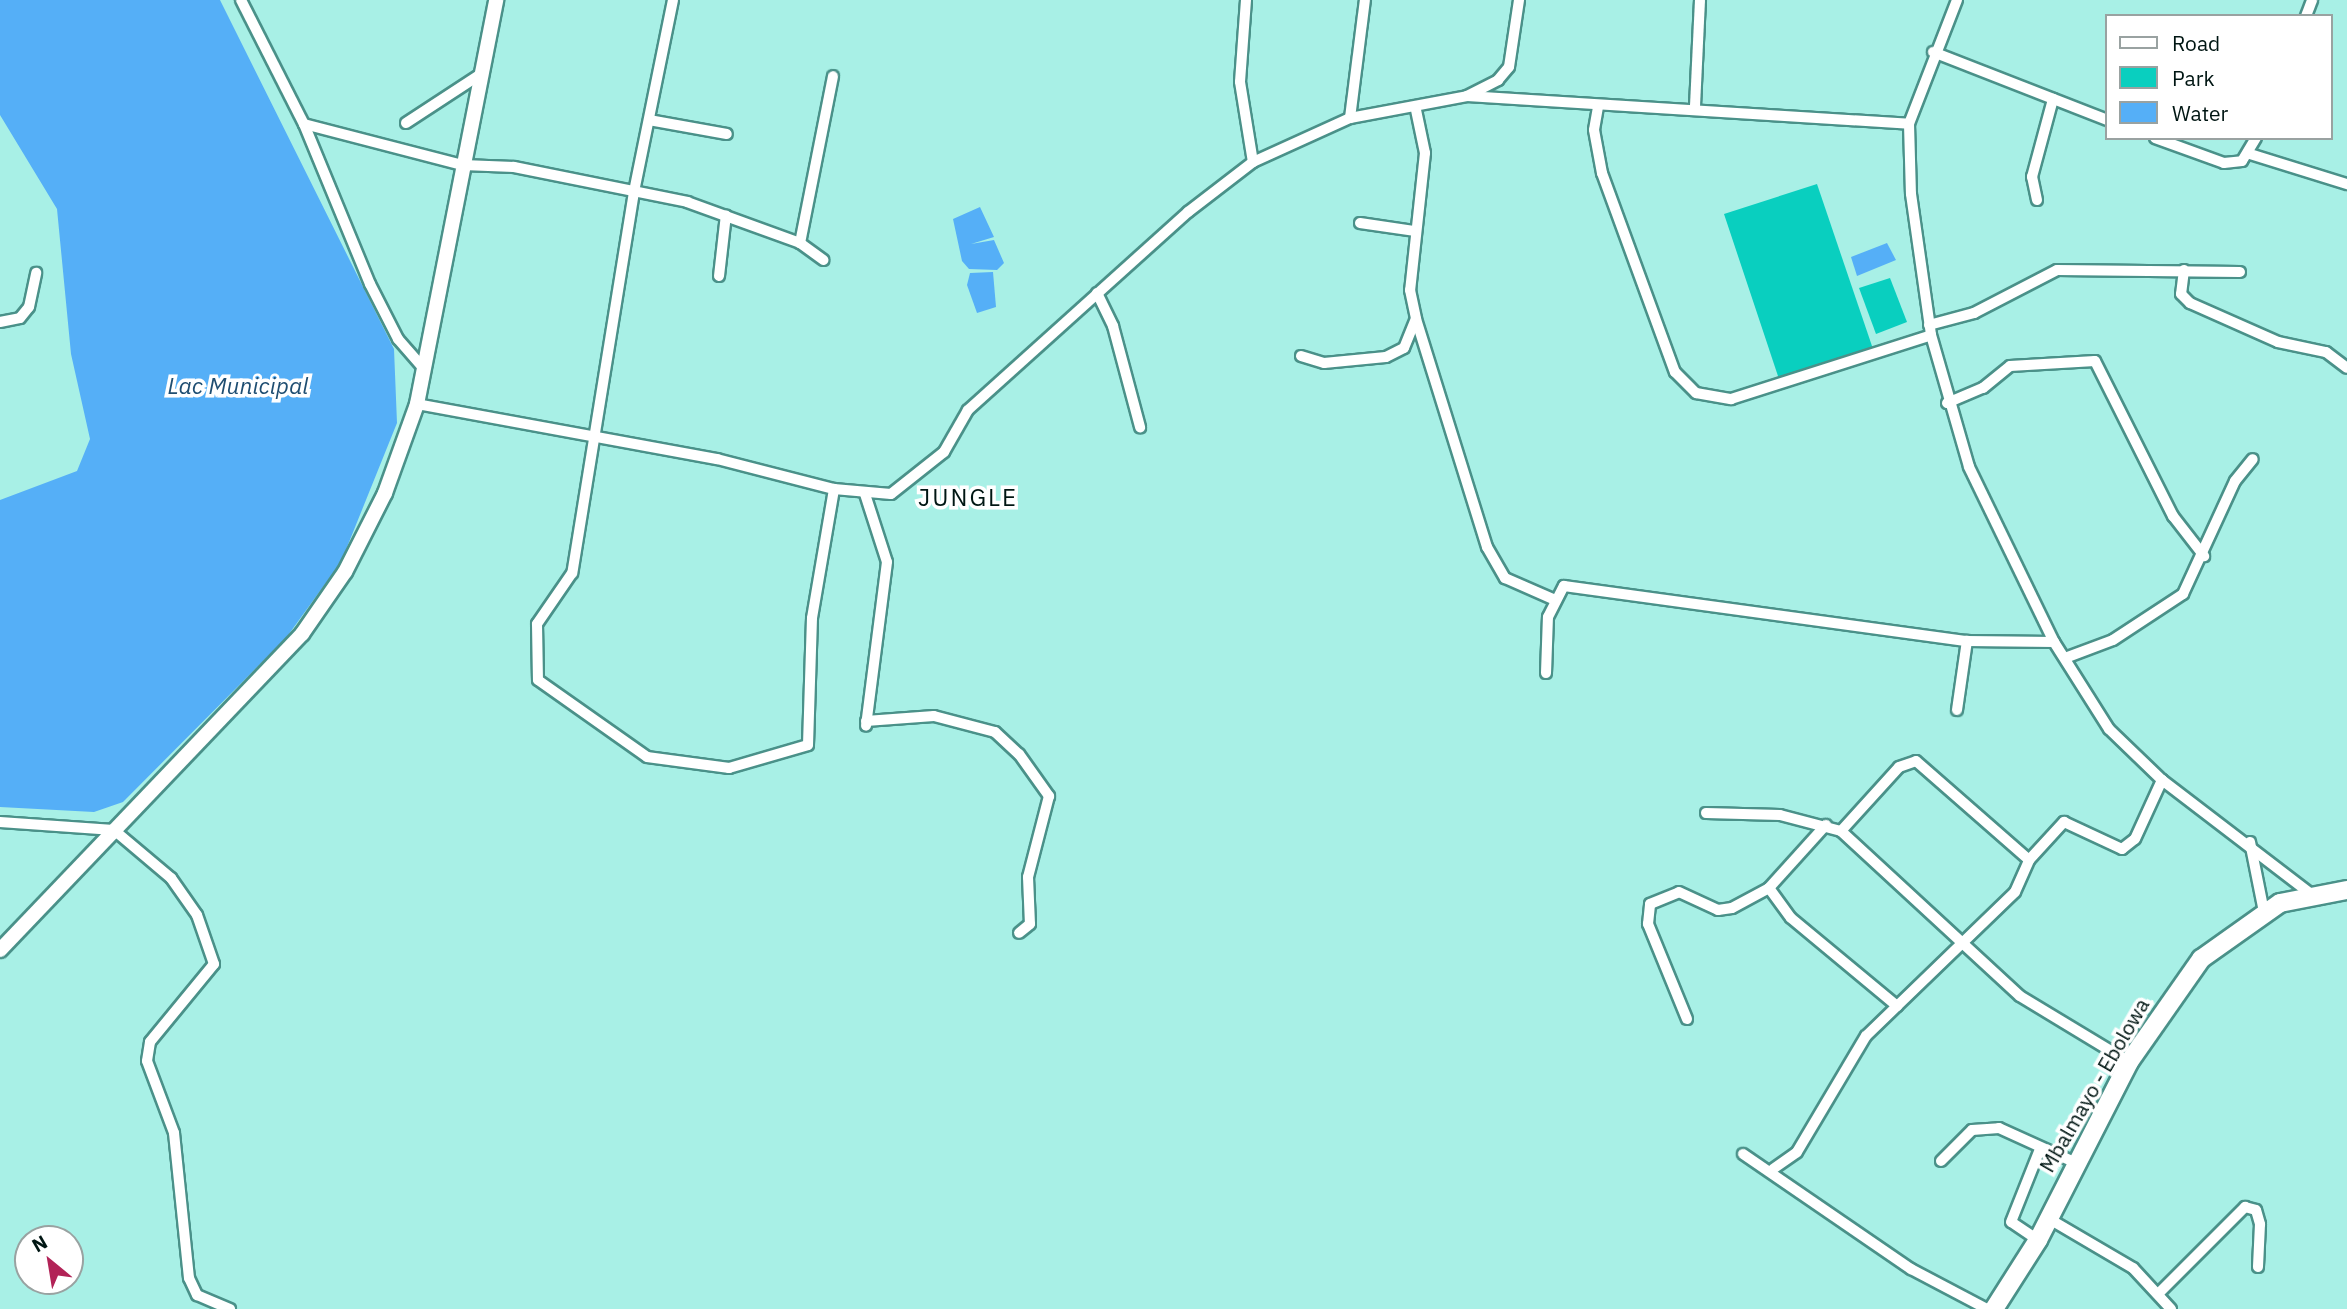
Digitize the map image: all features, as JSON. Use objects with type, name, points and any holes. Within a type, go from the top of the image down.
[{"type":"highway","name":"Mbalmayo - Ebolowa","points":[[1994,1309],[2038,1240],[2045,1217],[2129,1062],[2201,959],[2264,912],[2311,894],[2347,890]]},
{"type":"street","points":[[242,0],[304,124],[370,284],[398,338],[425,370]]},
{"type":"street","points":[[0,950],[323,608],[385,493],[417,404],[425,370],[496,0]]},
{"type":"street","points":[[673,0],[634,192],[591,440],[572,573],[537,624],[538,680],[647,757],[729,768],[808,745],[812,618],[834,489]]},
{"type":"street","points":[[1246,0],[1240,82],[1253,162]]},
{"type":"street","points":[[1350,118],[1365,0]]},
{"type":"street","points":[[417,404],[591,440],[716,459],[834,489],[864,494],[891,494],[910,482],[944,452],[968,411],[1097,293],[1253,162],[1350,118],[1416,110],[1467,96],[1509,67],[1519,0]]},
{"type":"street","points":[[1695,106],[1700,0]]},
{"type":"street","points":[[1957,0],[1933,52],[1909,124],[1912,207],[1930,330],[1947,403],[1969,467],[2054,642],[2109,729],[2162,780],[2250,842],[2311,894]]},
{"type":"street","points":[[1933,52],[2106,120]]},
{"type":"street","points":[[406,123],[481,74]]},
{"type":"street","points":[[800,243],[833,76]]},
{"type":"street","points":[[1467,96],[1598,107],[1695,106],[1909,124]]},
{"type":"street","points":[[2037,200],[2032,177],[2053,99]]},
{"type":"street","points":[[1598,107],[1594,130],[1602,173],[1675,372],[1696,393],[1731,399],[1974,313],[2057,270],[2240,272]]},
{"type":"street","points":[[1416,110],[1425,177],[1415,231],[1410,290],[1416,319],[1487,547],[1505,578],[1552,599]]},
{"type":"street","points":[[649,120],[727,134]]},
{"type":"street","points":[[304,124],[463,165],[514,167],[634,192],[726,215],[800,243],[822,260]]},
{"type":"street","points":[[2161,140],[2224,163],[2250,155],[2347,184]]},
{"type":"street","points":[[2250,155],[2255,140]]},
{"type":"street","points":[[719,276],[726,215]]},
{"type":"street","points":[[1360,223],[1415,231]]},
{"type":"street","points":[[2185,270],[2184,299],[2278,342],[2326,352],[2347,368]]},
{"type":"street","points":[[0,322],[20,318],[29,307],[36,273]]},
{"type":"street","points":[[1097,293],[1113,326],[1140,427]]},
{"type":"street","points":[[1301,356],[1324,363],[1386,356],[1404,348],[1416,319]]},
{"type":"street","points":[[1947,403],[1983,388],[2010,366],[2095,361],[2173,516],[2204,556]]},
{"type":"street","points":[[2065,658],[2113,640],[2174,603],[2204,556],[2235,481],[2253,459]]},
{"type":"street","points":[[864,494],[887,562],[866,724],[934,716],[995,732],[1019,754],[1049,796],[1028,877],[1030,924],[1019,933]]},
{"type":"street","points":[[1546,673],[1552,599],[1564,586],[1967,641],[2054,642]]},
{"type":"street","points":[[1957,710],[1967,641]]},
{"type":"street","points":[[1841,831],[1899,767],[1916,761],[2029,860]]},
{"type":"street","points":[[1773,1169],[1797,1152],[1838,1075],[1897,1006],[2015,892],[2029,860],[2070,821],[2112,848],[2129,845],[2162,780]]},
{"type":"street","points":[[1706,813],[1780,815],[1841,831],[2020,996],[2129,1062]]},
{"type":"street","points":[[0,822],[114,830],[171,878],[197,915],[212,953],[210,972],[150,1042],[147,1061],[174,1133],[189,1278],[197,1295],[230,1309]]},
{"type":"street","points":[[1687,1019],[1648,924],[1650,904],[1679,892],[1725,911],[1769,888],[1826,825]]},
{"type":"street","points":[[2250,842],[2264,912]]},
{"type":"street","points":[[1769,888],[1791,918],[1897,1006]]},
{"type":"street","points":[[1941,1161],[1972,1130],[1999,1128],[2040,1149],[2074,1162]]},
{"type":"street","points":[[2038,1240],[2011,1222],[2040,1149]]},
{"type":"street","points":[[1743,1154],[1773,1169],[1910,1269],[1987,1309]]},
{"type":"street","points":[[2159,1293],[2245,1207],[2256,1210],[2260,1224],[2258,1267]]},
{"type":"street","points":[[2045,1217],[2124,1262],[2159,1293],[2171,1309]]},
{"type":"green space","points":[[1817,184],[1873,349],[1779,379],[1724,214]]},
{"type":"green space","points":[[1890,278],[1907,322],[1876,334],[1859,288]]},
{"type":"water","name":"Lac Municipal","points":[[0,0],[220,0],[394,349],[397,423],[341,562],[286,638],[123,802],[94,812],[0,807],[0,500],[77,471],[90,439],[71,354],[57,209],[0,115]]},
{"type":"water","points":[[980,207],[994,237],[971,244],[994,240],[1004,263],[997,270],[969,269],[962,261],[953,219]]},
{"type":"water","points":[[1887,243],[1896,260],[1857,276],[1851,257]]},
{"type":"water","points":[[993,272],[996,307],[977,313],[967,285],[970,273]]},
{"type":"district","name":"JUNGLE","points":[[968,498]]}]
